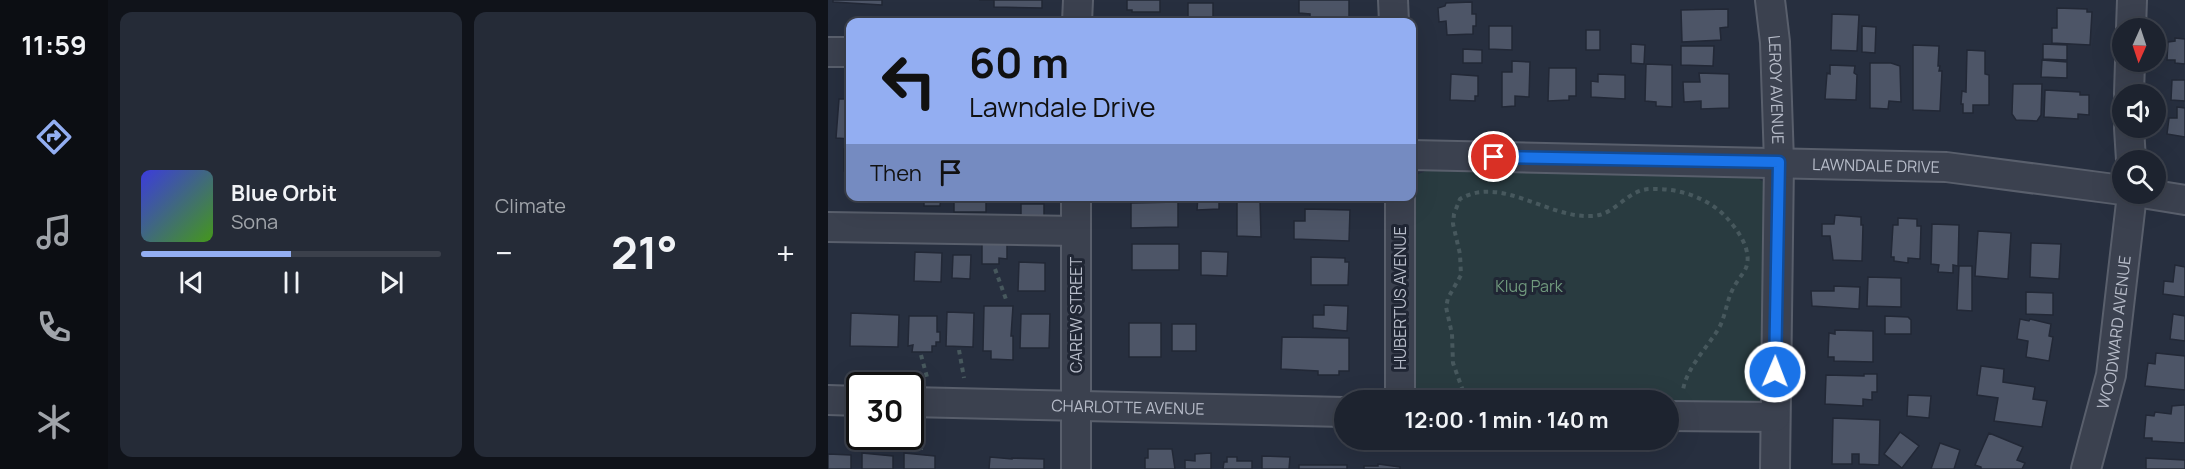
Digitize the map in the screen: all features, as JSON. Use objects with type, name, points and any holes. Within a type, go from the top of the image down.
[{"type":"street","points":[[1077,18],[1078,0]]},
{"type":"street","points":[[1393,0],[1394,18]]},
{"type":"street","name":"LEROY AVENUE","points":[[1770,0],[1775,42],[1779,162],[1774,469]]},
{"type":"street","points":[[2131,18],[2132,0]]},
{"type":"street","points":[[828,52],[846,52]]},
{"type":"street","name":"LAWNDALE DRIVE","points":[[1416,156],[1946,166],[2112,189]]},
{"type":"street","points":[[2166,197],[2185,200]]},
{"type":"street","name":"CAREW STREET","points":[[1076,201],[1076,469]]},
{"type":"street","name":"HUBERTUS AVENUE","points":[[1400,201],[1400,390]]},
{"type":"street","name":"WOODWARD AVENUE","points":[[2086,469],[2111,375],[2131,204]]},
{"type":"street","points":[[828,227],[1076,231]]},
{"type":"street","points":[[828,400],[846,401]]},
{"type":"street","name":"CHARLOTTE AVENUE","points":[[924,402],[1334,412]]},
{"type":"street","points":[[1679,405],[1775,417]]},
{"type":"path","points":[[1463,390],[1453,363],[1452,334],[1446,307],[1448,297],[1461,275],[1460,254],[1453,224],[1460,199],[1474,193],[1489,191],[1524,199],[1558,212],[1589,216],[1609,212],[1633,192],[1653,189],[1675,190],[1710,204],[1731,224],[1741,238],[1747,253],[1746,268],[1731,292],[1720,326],[1687,375],[1679,395]]},
{"type":"path","points":[[995,269],[1007,302]]},
{"type":"green space","name":"Klug Park","points":[[1428,170],[1752,174],[1765,183],[1762,396],[1759,401],[1751,404],[1679,401],[1679,390],[1412,390],[1413,201],[1416,201],[1416,175]]},
{"type":"building","points":[[833,0],[882,0],[882,5],[833,2]]},
{"type":"building","points":[[994,0],[1042,0],[1042,8],[994,7]]},
{"type":"building","points":[[1127,0],[1160,0],[1160,12],[1132,12],[1132,10],[1127,10]]},
{"type":"building","points":[[1299,0],[1349,0],[1349,18],[1310,18],[1310,14],[1299,13]]},
{"type":"building","points":[[1472,2],[1472,14],[1476,14],[1473,34],[1447,35],[1446,21],[1439,22],[1438,8],[1445,6],[1446,3]]},
{"type":"building","points":[[1188,3],[1213,3],[1213,18],[1188,18]]},
{"type":"building","points":[[2057,8],[2087,9],[2087,12],[2092,12],[2090,45],[2052,43],[2052,28],[2057,28]]},
{"type":"building","points":[[1728,9],[1728,27],[1720,28],[1721,40],[1682,42],[1681,10]]},
{"type":"building","points":[[1832,14],[1859,15],[1857,51],[1831,50]]},
{"type":"building","points":[[1489,26],[1512,26],[1512,50],[1489,49]]},
{"type":"building","points":[[1862,26],[1876,27],[1875,53],[1862,52]]},
{"type":"building","points":[[1586,30],[1600,30],[1600,50],[1586,50]]},
{"type":"building","points":[[2175,38],[2185,39],[2185,64],[2167,60],[2168,42],[2175,41]]},
{"type":"building","points":[[1631,44],[1645,45],[1644,64],[1631,63]]},
{"type":"building","points":[[2043,44],[2067,45],[2067,60],[2043,59]]},
{"type":"building","points":[[1913,45],[1939,46],[1938,66],[1940,66],[1939,71],[1942,71],[1940,111],[1913,110]]},
{"type":"building","points":[[1681,46],[1714,46],[1713,66],[1681,65]]},
{"type":"building","points":[[1463,49],[1482,50],[1482,63],[1463,63]]},
{"type":"building","points":[[1967,50],[1985,51],[1985,74],[1989,75],[1989,105],[1973,105],[1973,113],[1963,113],[1963,104],[1961,104],[1962,91],[1966,92]]},
{"type":"building","points":[[2042,60],[2067,62],[2067,78],[2041,77]]},
{"type":"building","points":[[1512,61],[1530,62],[1529,97],[1515,96],[1515,106],[1502,107],[1502,72],[1512,72]]},
{"type":"building","points":[[1870,63],[1891,63],[1900,66],[1901,102],[1889,101],[1888,109],[1870,108]]},
{"type":"building","points":[[1646,64],[1672,65],[1672,107],[1656,106],[1656,102],[1645,101]]},
{"type":"building","points":[[1830,65],[1855,66],[1856,100],[1825,99],[1827,73],[1830,74]]},
{"type":"building","points":[[1549,68],[1576,68],[1576,96],[1569,96],[1569,100],[1548,101]]},
{"type":"building","points":[[1699,73],[1729,74],[1729,108],[1701,109],[1701,101],[1684,102],[1683,82],[1700,82]]},
{"type":"building","points":[[1451,74],[1478,76],[1478,96],[1475,96],[1475,101],[1450,100]]},
{"type":"building","points":[[1598,74],[1625,75],[1625,99],[1591,97],[1591,81],[1598,82]]},
{"type":"building","points":[[2172,80],[2185,80],[2185,101],[2171,100]]},
{"type":"building","points":[[2013,84],[2042,84],[2041,115],[2037,121],[2016,120],[2012,114]]},
{"type":"building","points":[[2045,90],[2080,92],[2080,95],[2089,95],[2089,115],[2078,114],[2078,119],[2044,117]]},
{"type":"building","points":[[839,99],[846,99],[846,139],[836,138]]},
{"type":"building","points":[[2177,107],[2185,108],[2185,137],[2167,134],[2169,118],[2177,118]]},
{"type":"building","points":[[844,149],[846,149],[846,171],[844,171]]},
{"type":"building","points":[[924,201],[940,201],[940,206],[924,206]]},
{"type":"building","points":[[954,201],[986,201],[986,212],[954,212]]},
{"type":"building","points":[[1198,201],[1219,201],[1219,209],[1197,210]]},
{"type":"building","points":[[1237,201],[1260,201],[1261,237],[1237,236]]},
{"type":"building","points":[[1178,202],[1178,227],[1131,228],[1131,203]]},
{"type":"building","points":[[1021,204],[1044,204],[1044,222],[1021,221]]},
{"type":"building","points":[[1305,209],[1350,210],[1349,241],[1294,239],[1294,221],[1305,221]]},
{"type":"building","points":[[1835,215],[1861,217],[1861,225],[1863,225],[1862,261],[1833,260],[1830,236],[1822,236],[1822,224],[1834,224]]},
{"type":"building","points":[[1898,218],[1917,219],[1917,226],[1921,226],[1920,259],[1908,258],[1908,263],[1894,261],[1894,257],[1891,257],[1893,225],[1898,225]]},
{"type":"building","points":[[1932,224],[1959,225],[1958,266],[1953,265],[1953,273],[1938,272],[1939,265],[1931,264]]},
{"type":"building","points":[[1978,231],[2011,233],[2008,279],[1975,276]]},
{"type":"building","points":[[982,243],[1007,243],[1007,259],[999,258],[999,264],[982,264]]},
{"type":"building","points":[[2031,243],[2061,244],[2059,279],[2030,277]]},
{"type":"building","points":[[1132,244],[1179,244],[1179,270],[1132,270]]},
{"type":"building","points":[[1201,251],[1228,252],[1227,276],[1201,275]]},
{"type":"building","points":[[915,252],[942,253],[941,282],[914,281]]},
{"type":"building","points":[[953,255],[971,255],[970,279],[952,278]]},
{"type":"building","points":[[1311,257],[1345,258],[1345,262],[1349,262],[1348,285],[1311,285]]},
{"type":"building","points":[[1019,262],[1045,263],[1045,291],[1018,291]]},
{"type":"building","points":[[2175,265],[2185,267],[2185,297],[2163,294],[2164,281],[2173,282]]},
{"type":"building","points":[[1959,266],[1972,266],[1972,311],[1957,310]]},
{"type":"building","points":[[1868,277],[1901,278],[1901,307],[1867,306]]},
{"type":"building","points":[[1834,286],[1860,287],[1859,309],[1812,306],[1811,291],[1834,291]]},
{"type":"building","points":[[2026,292],[2053,293],[2053,315],[2026,314]]},
{"type":"building","points":[[1324,305],[1348,306],[1347,331],[1313,328],[1313,315],[1324,315]]},
{"type":"building","points":[[984,306],[1013,306],[1011,336],[1013,336],[1013,360],[991,359],[991,351],[983,351]]},
{"type":"building","points":[[947,312],[974,313],[973,347],[946,346]]},
{"type":"building","points":[[851,313],[899,315],[898,347],[850,346]]},
{"type":"building","points":[[1021,314],[1050,314],[1049,348],[1020,348]]},
{"type":"building","points":[[2173,314],[2185,316],[2185,341],[2170,339]]},
{"type":"building","points":[[909,316],[937,316],[937,332],[940,332],[940,342],[932,346],[932,352],[912,352],[913,345],[908,346]]},
{"type":"building","points":[[1885,316],[1908,317],[1911,320],[1911,334],[1885,334]]},
{"type":"building","points":[[2020,319],[2051,324],[2049,336],[2053,337],[2049,361],[2026,357],[2028,341],[2017,339]]},
{"type":"building","points":[[1129,323],[1161,323],[1161,357],[1129,357]]},
{"type":"building","points":[[1172,324],[1196,324],[1196,351],[1172,351]]},
{"type":"building","points":[[1835,330],[1873,331],[1873,362],[1834,361],[1834,357],[1828,357],[1829,333],[1835,334]]},
{"type":"building","points":[[1282,337],[1349,338],[1349,371],[1339,371],[1339,375],[1318,375],[1318,371],[1281,369]]},
{"type":"building","points":[[2156,353],[2185,356],[2185,390],[2145,386],[2148,363],[2155,364]]},
{"type":"building","points":[[1981,366],[2004,369],[2003,382],[2035,387],[2033,399],[2047,401],[2042,427],[1994,421],[1998,398],[1977,395]]},
{"type":"building","points":[[1864,374],[1877,374],[1877,392],[1872,392],[1872,400],[1863,399],[1863,406],[1825,404],[1826,375],[1864,376]]},
{"type":"building","points":[[1908,395],[1931,396],[1929,418],[1907,416]]},
{"type":"building","points":[[2185,405],[2185,443],[2152,441],[2152,438],[2144,438],[2146,415],[2154,416],[2155,412],[2171,414],[2172,406]]},
{"type":"building","points":[[1833,418],[1880,420],[1879,465],[1859,464],[1859,454],[1852,454],[1852,464],[1832,464]]},
{"type":"building","points":[[1900,432],[1919,446],[1902,468],[1884,454]]},
{"type":"building","points":[[1989,433],[2023,447],[2017,460],[2025,463],[2022,469],[1981,469],[1975,465]]},
{"type":"building","points":[[1940,443],[1960,450],[1954,469],[1931,469]]},
{"type":"building","points":[[1148,449],[1172,449],[1175,469],[1145,469]]},
{"type":"building","points":[[862,453],[893,456],[893,469],[862,469]]},
{"type":"building","points":[[904,453],[935,456],[935,469],[904,469]]},
{"type":"building","points":[[1211,453],[1211,469],[1185,469],[1185,460],[1195,461],[1195,454]]},
{"type":"building","points":[[828,454],[851,455],[851,469],[828,469]]},
{"type":"building","points":[[1262,456],[1290,457],[1289,469],[1262,469]]},
{"type":"building","points":[[990,457],[1044,459],[1044,469],[989,469]]},
{"type":"building","points":[[1227,457],[1237,457],[1237,461],[1252,461],[1252,469],[1223,469]]},
{"type":"building","points":[[2146,458],[2185,460],[2185,469],[2146,469]]},
{"type":"building","points":[[1378,464],[1400,467],[1400,469],[1364,469],[1364,466],[1378,466]]},
{"type":"building","points":[[1299,465],[1347,465],[1347,469],[1299,469]]},
{"type":"route","points":[[1494,157],[1779,162],[1775,372]]}]
